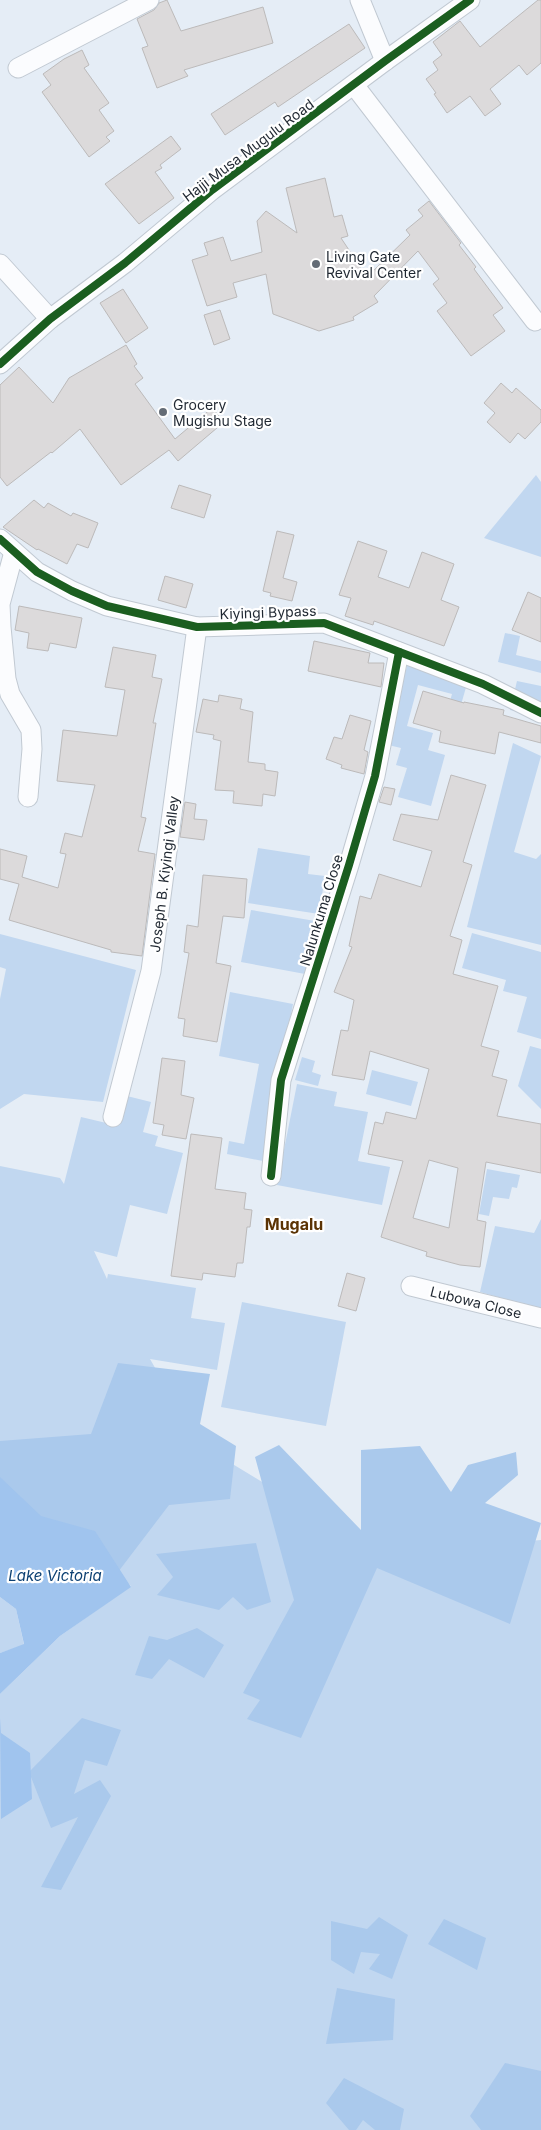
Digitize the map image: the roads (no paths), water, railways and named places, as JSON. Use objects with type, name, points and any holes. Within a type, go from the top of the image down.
[{"type":"street","points":[[18,68],[149,0]]},
{"type":"street","points":[[360,0],[385,60]]},
{"type":"street","name":"Hajji Musa Mugulu Road","points":[[0,364],[50,319],[125,263],[212,190],[385,60],[470,0]]},
{"type":"street","points":[[354,85],[535,321]]},
{"type":"street","points":[[0,264],[50,319]]},
{"type":"street","name":"Kiyingi Bypass","points":[[0,539],[37,572],[72,592],[107,606],[197,627],[324,623],[483,684],[541,713]]},
{"type":"street","points":[[14,552],[2,595],[1,627],[6,679],[10,694],[31,730],[32,750],[28,797]]},
{"type":"street","name":"Joseph B. Kiyingi Valley","points":[[113,1117],[151,971],[197,627]]},
{"type":"street","name":"Nalunkuma Close","points":[[271,1176],[281,1080],[349,865],[374,776],[399,652]]},
{"type":"street","name":"Lubowa Close","points":[[411,1286],[541,1318]]},
{"type":"water","name":"Lake Victoria","points":[[0,1477],[41,1516],[95,1531],[131,1587],[60,1636],[0,1694],[0,1653],[24,1644],[16,1609],[0,1597]]},
{"type":"water","points":[[0,1718],[1,1733],[30,1753],[32,1799],[1,1819]]},
{"type":"place","name":"Living Gate Revival Center","points":[[316,264]]},
{"type":"place","name":"Grocery Mugishu Stage","points":[[163,412]]},
{"type":"district","name":"Mugalu","points":[[294,1224]]}]
